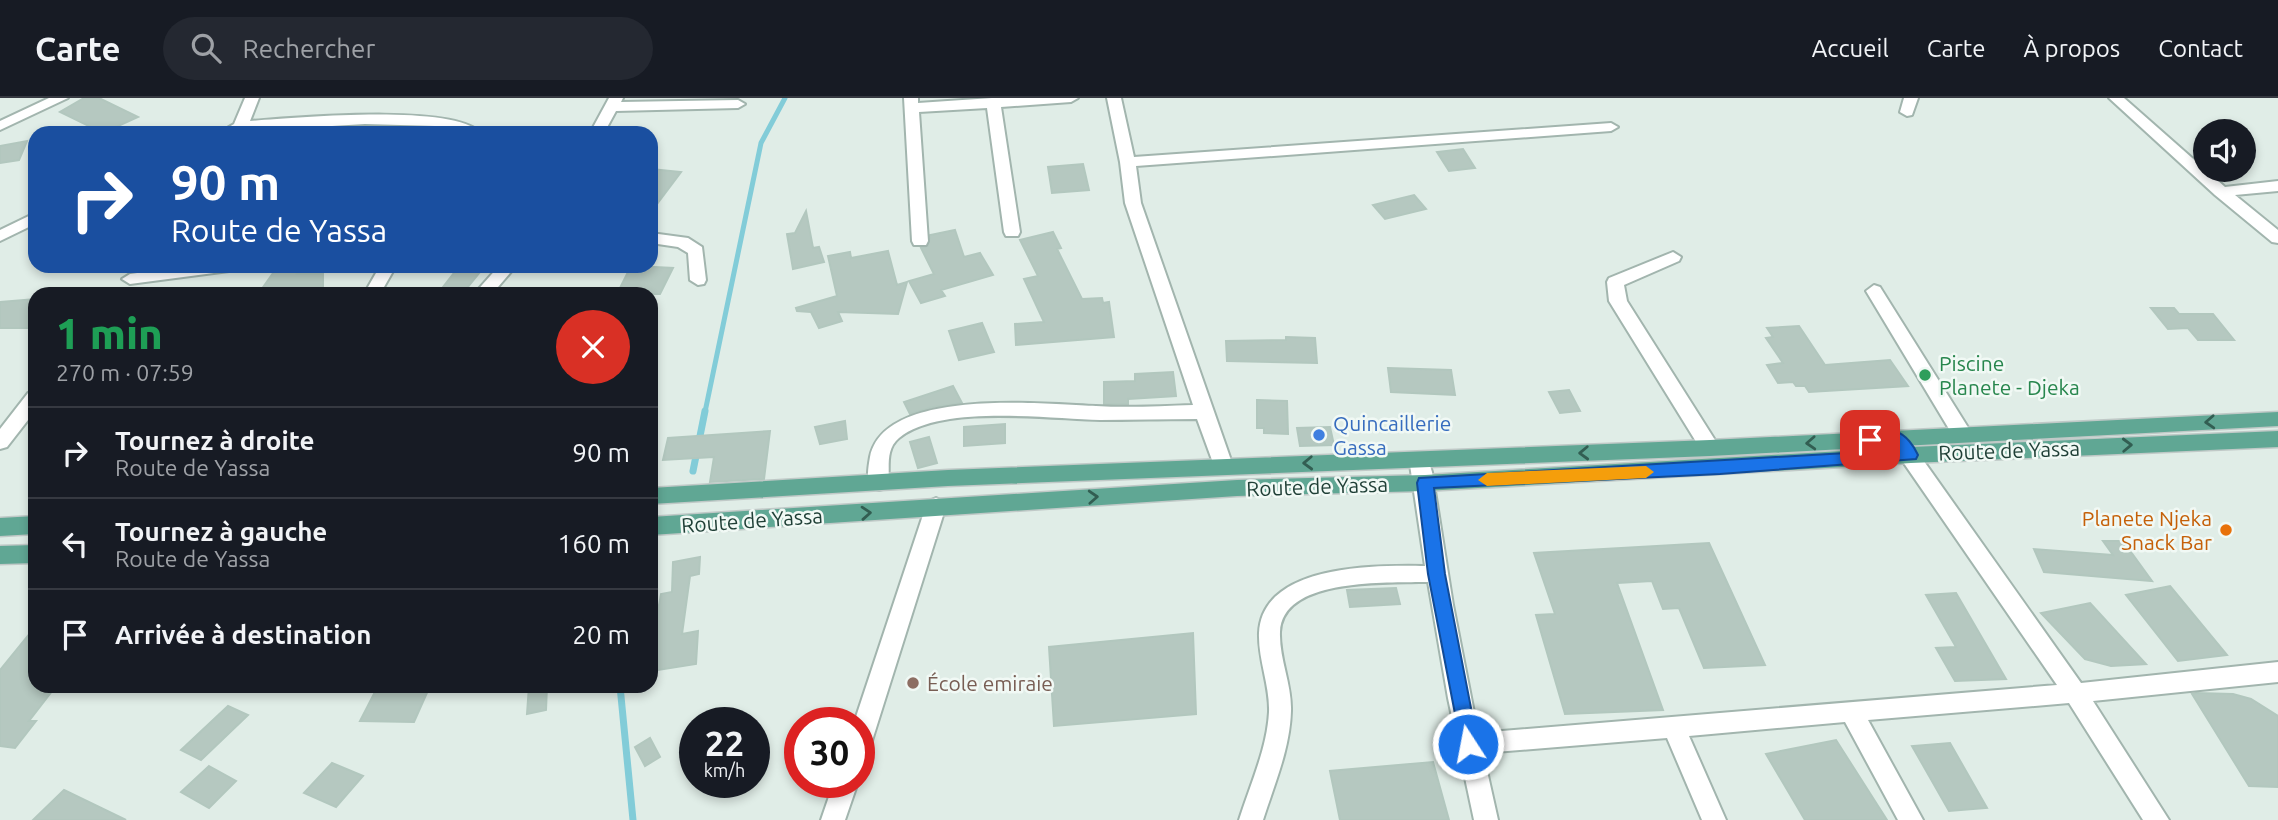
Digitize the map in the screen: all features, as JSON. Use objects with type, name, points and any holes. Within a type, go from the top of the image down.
[{"type":"main road","name":"Route de Yassa","points":[[658,526],[1237,488],[1425,483],[1720,468],[1904,446],[1962,435],[2252,420],[2276,432]]},
{"type":"main road","name":"Route de Yassa","points":[[658,496],[1419,458],[1710,448],[1904,446],[2276,432]]},
{"type":"main road","points":[[0,527],[28,525]]},
{"type":"main road","points":[[0,555],[28,554]]},
{"type":"street","points":[[0,126],[61,98]]},
{"type":"street","points":[[242,126],[252,98]]},
{"type":"street","points":[[920,241],[911,103],[1071,98]]},
{"type":"street","points":[[1114,98],[1128,162],[1133,203],[1223,466]]},
{"type":"street","points":[[2116,98],[2221,192],[2278,238]]},
{"type":"street","points":[[999,100],[1012,232]]},
{"type":"street","points":[[601,126],[614,103],[738,103]]},
{"type":"street","points":[[278,126],[316,122],[438,121],[462,126]]},
{"type":"street","points":[[1128,162],[1611,127]]},
{"type":"street","points":[[2221,192],[2278,186]]},
{"type":"street","points":[[0,236],[28,222]]},
{"type":"street","points":[[658,239],[682,242],[696,251],[698,280]]},
{"type":"street","points":[[1673,257],[1615,282],[1618,301],[1710,448]]},
{"type":"street","points":[[123,287],[134,273]]},
{"type":"street","points":[[489,287],[502,273]]},
{"type":"street","points":[[1874,291],[1962,435]]},
{"type":"street","points":[[0,442],[28,407]]},
{"type":"street","points":[[879,483],[877,472],[881,451],[891,434],[919,421],[968,411],[1023,408],[1098,413],[1203,412]]},
{"type":"street","points":[[1904,446],[2076,693],[2157,820]]},
{"type":"street","points":[[1419,458],[1468,744],[1486,820]]},
{"type":"street","points":[[871,707],[936,506]]},
{"type":"street","points":[[1251,820],[1280,711],[1270,638],[1271,621],[1277,604],[1297,591],[1367,573],[1437,574]]},
{"type":"street","points":[[1468,744],[2076,693],[2277,673]]},
{"type":"street","points":[[1851,711],[1910,820]]},
{"type":"street","points":[[1674,727],[1714,820]]},
{"type":"street","points":[[834,820],[841,798]]},
{"type":"building","points":[[84,98],[99,98],[138,117],[118,126],[89,126],[60,112]]},
{"type":"building","points":[[27,141],[19,160],[0,163],[0,146]]},
{"type":"building","points":[[1463,149],[1475,168],[1449,171],[1437,152]]},
{"type":"building","points":[[1083,164],[1089,190],[1052,193],[1048,167]]},
{"type":"building","points":[[658,170],[681,172],[658,203]]},
{"type":"building","points":[[1414,195],[1426,209],[1385,219],[1373,205]]},
{"type":"building","points":[[806,211],[813,248],[819,247],[824,262],[793,269],[787,234],[795,233]]},
{"type":"building","points":[[955,230],[964,257],[980,253],[993,275],[941,290],[945,296],[921,303],[909,281],[934,274],[921,248],[928,246],[930,235]]},
{"type":"building","points":[[1053,232],[1061,248],[1057,249],[1082,299],[1102,298],[1103,303],[1109,302],[1114,337],[1016,345],[1015,324],[1044,322],[1024,279],[1038,276],[1020,240]]},
{"type":"building","points":[[888,251],[897,285],[907,282],[898,314],[838,312],[842,321],[819,328],[811,312],[797,311],[796,308],[837,296],[828,256],[850,252],[851,258]]},
{"type":"building","points":[[658,267],[673,268],[660,294],[658,287],[620,287],[628,273],[658,273]]},
{"type":"building","points":[[273,273],[323,274],[323,287],[263,287]]},
{"type":"building","points":[[454,273],[479,273],[468,287],[443,287]]},
{"type":"building","points":[[28,300],[28,328],[0,328],[0,302]]},
{"type":"building","points":[[2151,308],[2174,308],[2179,314],[2213,314],[2234,340],[2198,340],[2188,328],[2168,329]]},
{"type":"building","points":[[982,323],[994,352],[959,360],[949,331]]},
{"type":"building","points":[[1799,326],[1825,365],[1890,360],[1908,386],[1809,392],[1805,386],[1796,386],[1793,382],[1778,383],[1767,365],[1783,363],[1766,338],[1773,337],[1767,328]]},
{"type":"building","points":[[1286,337],[1315,338],[1317,363],[1227,361],[1226,341],[1286,340]]},
{"type":"building","points":[[1388,368],[1451,370],[1455,395],[1391,392]]},
{"type":"building","points":[[1173,372],[1176,396],[1128,399],[1128,404],[1104,404],[1104,382],[1135,381],[1135,374]]},
{"type":"building","points":[[953,386],[962,403],[910,414],[904,402]]},
{"type":"building","points":[[1569,390],[1580,411],[1560,413],[1549,392]]},
{"type":"building","points":[[1257,400],[1287,401],[1288,434],[1264,433],[1264,428],[1257,428]]},
{"type":"building","points":[[845,421],[847,439],[820,444],[815,427]]},
{"type":"building","points":[[1005,424],[1005,443],[964,446],[964,427]]},
{"type":"building","points":[[1330,427],[1334,445],[1300,446],[1297,428]]},
{"type":"building","points":[[770,431],[764,479],[710,482],[714,457],[663,460],[668,438]]},
{"type":"building","points":[[929,437],[937,463],[918,468],[910,442]]},
{"type":"building","points":[[2103,541],[2123,541],[2152,581],[2044,572],[2034,549],[2113,555]]},
{"type":"building","points":[[1709,543],[1765,665],[1704,668],[1679,608],[1663,609],[1652,581],[1617,583],[1663,710],[1565,714],[1536,615],[1555,614],[1534,553]]},
{"type":"building","points":[[700,557],[699,574],[690,576],[682,634],[698,631],[696,664],[658,670],[658,610],[661,594],[672,592],[673,562]]},
{"type":"building","points":[[2170,586],[2227,655],[2178,661],[2126,595]]},
{"type":"building","points":[[1396,588],[1400,604],[1350,607],[1347,590]]},
{"type":"building","points":[[1956,593],[2006,679],[1955,681],[1936,648],[1956,647],[1926,595]]},
{"type":"building","points":[[2090,603],[2146,664],[2111,666],[2085,659],[2041,613]]},
{"type":"building","points":[[1193,633],[1196,714],[1054,726],[1049,647]]},
{"type":"building","points":[[28,636],[28,693],[51,693],[29,721],[36,721],[15,748],[0,746],[0,670]]},
{"type":"building","points":[[374,693],[427,693],[414,722],[360,721]]},
{"type":"building","points":[[528,693],[547,693],[546,710],[527,714]]},
{"type":"building","points":[[2192,694],[2233,694],[2251,699],[2278,716],[2278,787],[2249,786]]},
{"type":"building","points":[[228,706],[248,715],[201,760],[181,750]]},
{"type":"building","points":[[650,738],[660,757],[645,766],[635,747]]},
{"type":"building","points":[[1836,740],[1887,820],[1805,820],[1766,754]]},
{"type":"building","points":[[1950,743],[1987,808],[1949,811],[1912,746]]},
{"type":"building","points":[[1433,762],[1449,820],[1340,820],[1330,771]]},
{"type":"building","points":[[332,763],[363,776],[336,807],[304,793]]},
{"type":"building","points":[[209,766],[236,781],[209,808],[181,792]]},
{"type":"building","points":[[64,790],[126,820],[33,820]]},
{"type":"waterway","points":[[705,412],[761,143],[785,98]]},
{"type":"waterway","points":[[693,471],[705,411]]},
{"type":"waterway","points":[[621,693],[633,820]]},
{"type":"slow traffic","points":[[1487,480],[1646,472]]},
{"type":"place","name":"Piscine Planete - Djeka","points":[[1925,375]]},
{"type":"place","name":"Quincaillerie Gassa","points":[[1319,435]]},
{"type":"place","name":"Planete Njeka Snack Bar","points":[[2226,530]]},
{"type":"place","name":"École emiraie","points":[[913,683]]},
{"type":"route","points":[[1468,744],[1437,574],[1425,483],[1910,455],[1897,438],[1870,440]]}]
